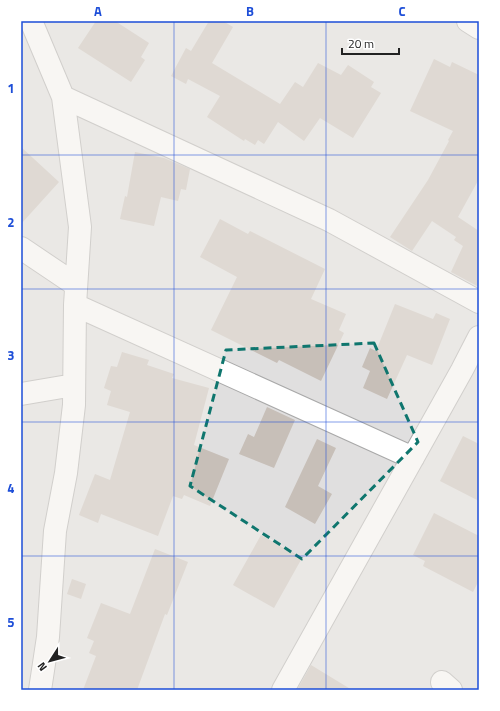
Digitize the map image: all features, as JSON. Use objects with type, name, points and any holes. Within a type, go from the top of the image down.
[{"type":"street","points":[[31,21],[64,97],[80,227],[76,295],[74,405],[66,473],[55,531],[48,637],[40,690]]},
{"type":"street","points":[[468,21],[479,28]]},
{"type":"street","points":[[64,97],[329,220],[479,302]]},
{"type":"street","points":[[21,248],[76,295],[413,458]]},
{"type":"street","points":[[283,690],[479,337]]},
{"type":"street","points":[[21,394],[74,385]]},
{"type":"highlighted area","points":[[374,343],[418,442],[302,559],[190,486],[226,350]]},
{"type":"shaded area","points":[[21,21],[479,21],[479,690],[21,690]]},
{"type":"building","points":[[96,21],[115,21],[149,43],[141,57],[145,60],[131,82],[78,48]]},
{"type":"building","points":[[209,21],[223,21],[233,27],[212,63],[280,104],[295,82],[303,87],[318,63],[341,75],[348,65],[374,82],[371,87],[381,93],[353,138],[320,118],[304,141],[278,122],[264,144],[258,140],[255,145],[245,139],[244,141],[207,117],[220,96],[188,79],[186,84],[171,76],[186,48],[191,51]]},
{"type":"building","points":[[434,59],[450,67],[452,62],[479,75],[479,179],[458,217],[479,231],[479,287],[451,272],[463,246],[454,240],[456,237],[432,221],[412,251],[390,237],[428,180],[453,131],[410,111]]},
{"type":"building","points":[[21,147],[59,182],[21,224]]},
{"type":"building","points":[[135,152],[164,158],[190,169],[186,190],[181,189],[178,201],[161,197],[154,226],[120,219],[125,196],[127,197]]},
{"type":"building","points":[[220,219],[248,234],[250,231],[325,269],[311,299],[346,314],[339,330],[344,333],[321,381],[279,360],[277,363],[211,330],[237,277],[200,257]]},
{"type":"building","points":[[395,304],[433,319],[436,313],[450,319],[432,365],[407,355],[387,399],[363,388],[370,371],[362,367],[370,348],[376,351]]},
{"type":"building","points":[[122,352],[149,360],[147,365],[174,374],[172,378],[209,388],[194,445],[229,459],[210,506],[184,495],[182,499],[173,496],[158,536],[101,514],[98,523],[79,515],[95,474],[110,480],[130,412],[107,405],[111,391],[104,388],[111,366],[117,367]]},
{"type":"building","points":[[267,407],[295,420],[274,468],[239,454],[248,434],[254,437]]},
{"type":"building","points":[[463,436],[479,444],[479,501],[440,481]]},
{"type":"building","points":[[317,439],[336,448],[318,486],[332,494],[315,524],[285,507]]},
{"type":"building","points":[[434,513],[479,536],[479,580],[473,592],[423,566],[425,561],[413,555]]},
{"type":"building","points":[[261,535],[302,558],[274,608],[233,585]]},
{"type":"building","points":[[155,549],[188,562],[167,615],[165,614],[137,690],[83,690],[96,656],[89,653],[94,641],[87,638],[101,603],[130,614]]},
{"type":"building","points":[[72,579],[86,584],[81,599],[67,594]]},
{"type":"building","points":[[311,665],[352,690],[297,690]]}]
